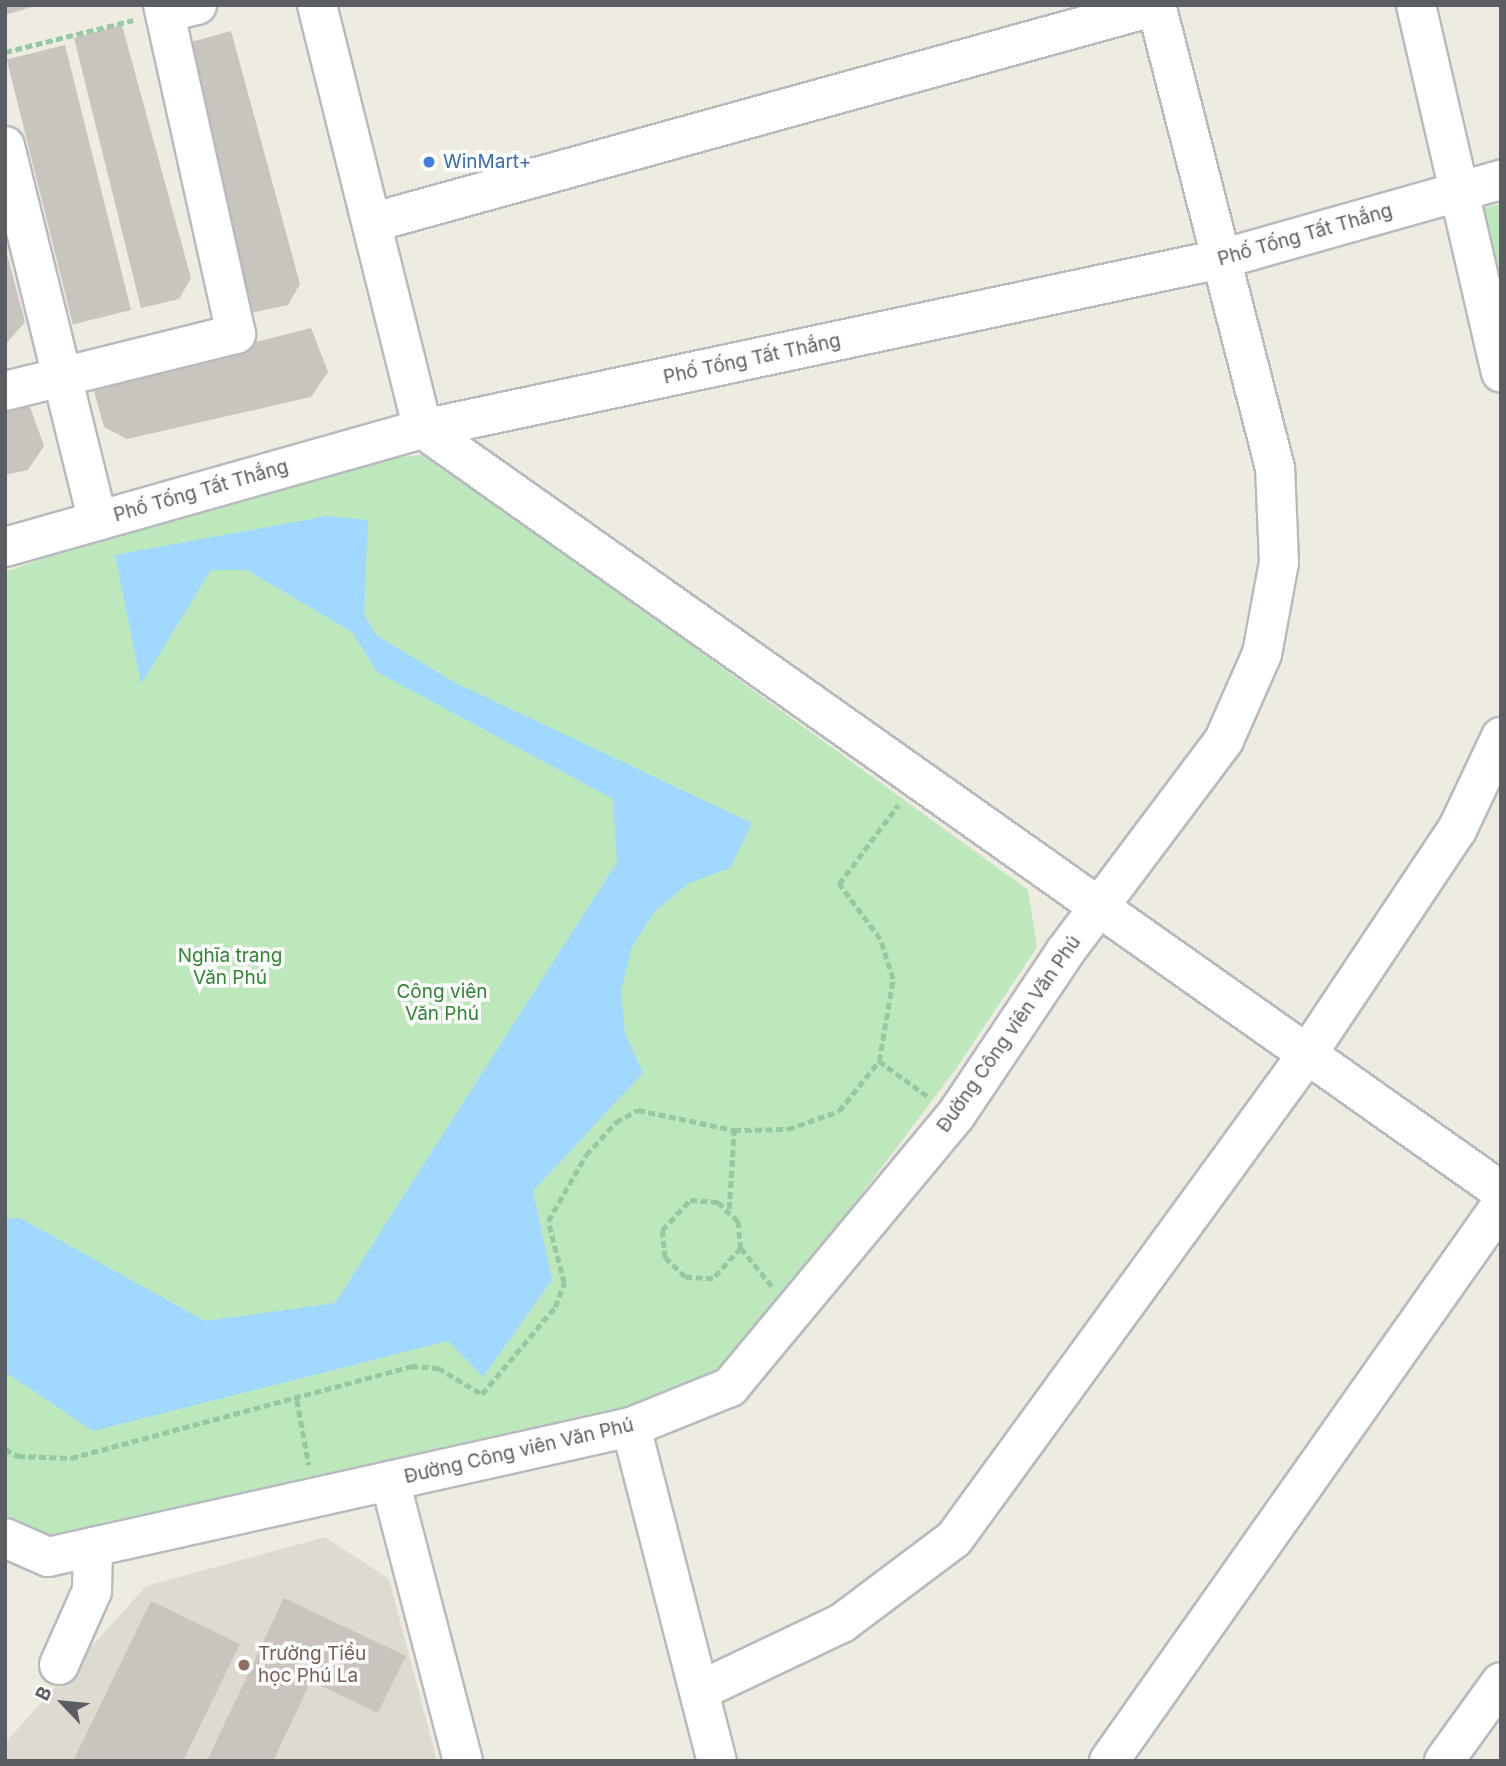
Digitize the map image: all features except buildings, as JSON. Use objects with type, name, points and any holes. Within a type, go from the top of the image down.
[{"type":"street","points":[[317,5],[374,222],[422,429],[917,779],[1097,911],[1501,1191]]},
{"type":"street","points":[[1416,5],[1501,372]]},
{"type":"street","points":[[374,222],[1156,6]]},
{"type":"street","name":"Đường Công viên Văn Phú","points":[[5,1538],[48,1557],[631,1427],[730,1387],[791,1308],[956,1115],[1097,911],[1224,740],[1262,654],[1279,562],[1275,468],[1156,6]]},
{"type":"street","points":[[5,391],[67,378],[236,334],[175,8]]},
{"type":"street","points":[[5,146],[67,378],[98,521]]},
{"type":"street","name":"Phố Tống Tất Thắng","points":[[5,547],[422,429],[1221,259],[1501,180]]},
{"type":"street","points":[[701,1690],[842,1623],[954,1539],[1306,1056],[1457,830],[1501,737]]},
{"type":"street","points":[[1109,1761],[1501,1205]]},
{"type":"street","points":[[631,1427],[701,1690],[717,1761]]},
{"type":"street","points":[[390,1481],[463,1761]]},
{"type":"street","points":[[59,1665],[92,1591],[93,1547]]},
{"type":"street","points":[[1444,1761],[1501,1682]]},
{"type":"path","points":[[5,52],[175,8]]},
{"type":"path","points":[[5,1449],[18,1456],[71,1458],[297,1400],[411,1366],[438,1368],[482,1394],[555,1307],[564,1283],[548,1221],[586,1155],[616,1122],[638,1110],[656,1111],[734,1129],[788,1129],[839,1111],[879,1061],[893,979],[880,939],[839,884],[917,779]]},
{"type":"path","points":[[879,1061],[956,1115]]},
{"type":"path","points":[[729,1210],[734,1129]]},
{"type":"path","points":[[741,1248],[713,1279],[685,1277],[665,1258],[662,1230],[677,1206],[704,1199],[729,1210],[738,1221],[741,1248],[791,1308]]},
{"type":"path","points":[[297,1400],[315,1498]]},
{"type":"shaded area","name":"Trường Tiểu học Phú La","points":[[325,1537],[389,1579],[437,1761],[5,1761],[5,1743],[146,1586]]},
{"type":"green space","points":[[1501,204],[1501,279],[1482,208]]},
{"type":"green space","name":"Công viên Văn Phú","points":[[428,454],[1028,890],[1037,947],[955,1070],[731,1367],[633,1407],[49,1537],[5,1518],[5,572],[294,470]]},
{"type":"water","points":[[327,516],[368,520],[364,614],[376,635],[452,681],[752,823],[730,868],[689,883],[655,911],[632,947],[621,990],[625,1033],[643,1073],[533,1191],[552,1280],[483,1377],[448,1341],[93,1431],[5,1372],[5,1219],[20,1218],[205,1321],[335,1303],[617,862],[613,799],[377,672],[352,632],[247,570],[211,570],[141,684],[115,555]]},
{"type":"place","name":"WinMart+","points":[[429,162]]},
{"type":"place","name":"Trường Tiểu học Phú La","points":[[244,1665]]},
{"type":"park label","name":"Nghĩa trang Văn Phú","points":[[230,967]]}]
